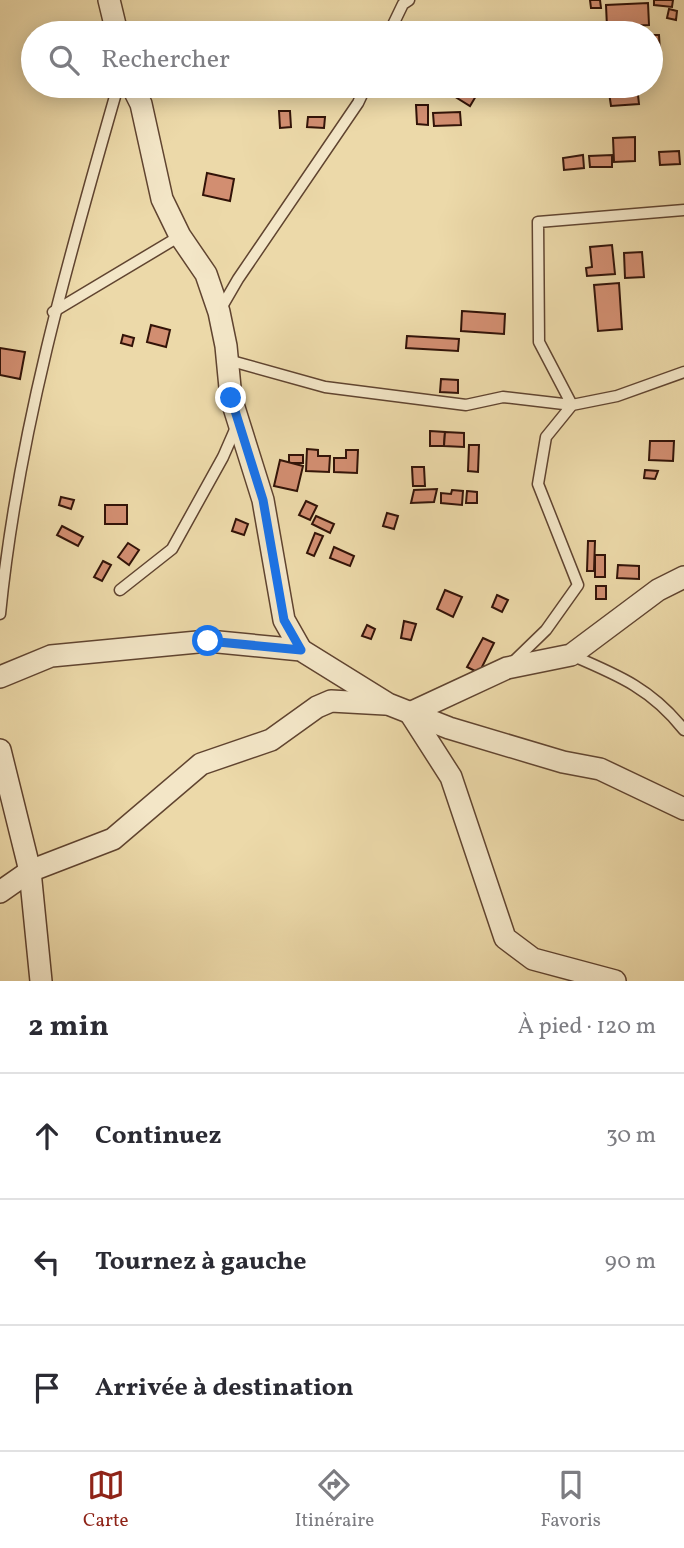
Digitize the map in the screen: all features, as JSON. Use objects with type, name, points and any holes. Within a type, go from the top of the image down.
[{"type":"street","points":[[109,0],[114,21]]},
{"type":"street","points":[[138,98],[162,200],[180,236],[206,274],[219,312],[228,360],[231,398],[263,500],[284,620],[301,650]]},
{"type":"street","points":[[410,713],[507,668],[571,655],[658,590],[684,577]]},
{"type":"street","points":[[0,677],[51,656],[208,641],[301,650],[388,704],[563,762],[600,769],[684,809]]},
{"type":"street","points":[[0,891],[30,871],[113,839],[201,764],[271,740],[317,707],[331,701],[388,704]]},
{"type":"street","points":[[410,713],[452,777],[505,938],[533,959],[615,981]]},
{"type":"street","points":[[0,750],[30,871],[41,981]]},
{"type":"lane","points":[[395,21],[403,1]]},
{"type":"lane","points":[[0,614],[8,532],[53,312],[115,98]]},
{"type":"lane","points":[[219,312],[237,279],[360,98]]},
{"type":"lane","points":[[572,405],[539,342],[538,222],[684,210]]},
{"type":"lane","points":[[53,312],[180,236]]},
{"type":"lane","points":[[228,360],[325,387],[466,405],[503,397],[572,405],[617,396],[684,372]]},
{"type":"lane","points":[[507,668],[547,630],[578,585],[538,484],[546,438],[572,405]]},
{"type":"lane","points":[[120,590],[172,549],[223,457],[238,422]]},
{"type":"lane","points":[[658,590],[684,590]]},
{"type":"lane","points":[[571,655],[630,681],[665,706],[684,730]]},
{"type":"building","points":[[590,0],[600,0],[601,8],[591,8]]},
{"type":"building","points":[[654,0],[673,0],[672,7],[654,5]]},
{"type":"building","points":[[648,3],[649,21],[607,21],[606,5]]},
{"type":"building","points":[[669,9],[677,11],[676,20],[667,18]]},
{"type":"building","points":[[457,98],[475,98],[470,106]]},
{"type":"building","points":[[610,98],[638,98],[639,104],[611,106]]},
{"type":"building","points":[[416,105],[428,105],[428,125],[417,124]]},
{"type":"building","points":[[279,111],[290,111],[291,127],[280,128]]},
{"type":"building","points":[[460,112],[461,125],[434,126],[433,113]]},
{"type":"building","points":[[308,117],[325,117],[324,128],[307,127]]},
{"type":"building","points":[[635,137],[635,161],[614,162],[613,138]]},
{"type":"building","points":[[679,151],[680,164],[660,165],[659,152]]},
{"type":"building","points":[[583,155],[584,168],[564,170],[563,158]]},
{"type":"building","points":[[612,155],[612,167],[590,167],[589,156]]},
{"type":"building","points":[[207,173],[234,179],[230,201],[203,195]]},
{"type":"building","points":[[612,245],[615,274],[587,276],[586,268],[592,267],[590,247]]},
{"type":"building","points":[[642,252],[644,277],[625,278],[624,253]]},
{"type":"building","points":[[619,283],[622,329],[598,331],[594,285]]},
{"type":"building","points":[[462,311],[505,314],[504,334],[461,331]]},
{"type":"building","points":[[151,325],[170,330],[166,347],[147,342]]},
{"type":"building","points":[[123,335],[134,338],[132,346],[121,343]]},
{"type":"building","points":[[407,336],[459,339],[458,351],[406,348]]},
{"type":"building","points":[[0,348],[25,352],[20,379],[0,375]]},
{"type":"building","points":[[441,379],[458,380],[458,393],[440,392]]},
{"type":"building","points":[[430,431],[445,432],[444,446],[430,446]]},
{"type":"building","points":[[445,432],[464,433],[464,447],[444,446]]},
{"type":"building","points":[[650,441],[674,441],[673,461],[649,460]]},
{"type":"building","points":[[469,445],[479,445],[478,472],[468,471]]},
{"type":"building","points":[[307,449],[318,450],[318,456],[330,456],[329,472],[306,471]]},
{"type":"building","points":[[346,450],[358,450],[357,473],[334,472],[334,458],[346,458]]},
{"type":"building","points":[[289,455],[303,455],[303,463],[289,463]]},
{"type":"building","points":[[280,460],[303,466],[297,491],[274,486]]},
{"type":"building","points":[[412,467],[424,467],[425,486],[413,486]]},
{"type":"building","points":[[645,470],[658,471],[655,479],[644,478]]},
{"type":"building","points":[[437,489],[434,502],[411,503],[414,490]]},
{"type":"building","points":[[452,490],[463,491],[462,505],[441,503],[441,493],[451,494]]},
{"type":"building","points":[[467,491],[477,492],[477,503],[466,503]]},
{"type":"building","points":[[61,497],[74,500],[71,509],[59,505]]},
{"type":"building","points":[[306,501],[317,506],[310,520],[299,515]]},
{"type":"building","points":[[105,505],[127,505],[127,524],[105,524]]},
{"type":"building","points":[[387,513],[398,516],[394,529],[383,526]]},
{"type":"building","points":[[316,516],[334,524],[330,533],[312,524]]},
{"type":"building","points":[[236,519],[248,524],[244,535],[232,531]]},
{"type":"building","points":[[62,526],[83,537],[78,546],[57,535]]},
{"type":"building","points":[[315,533],[323,536],[314,556],[307,553]]},
{"type":"building","points":[[588,541],[595,541],[594,571],[587,571]]},
{"type":"building","points":[[128,543],[139,550],[129,565],[118,557]]},
{"type":"building","points":[[334,547],[354,556],[350,566],[330,558]]},
{"type":"building","points":[[595,555],[605,555],[605,577],[595,577]]},
{"type":"building","points":[[103,561],[111,565],[102,581],[94,577]]},
{"type":"building","points":[[618,565],[639,566],[639,579],[617,578]]},
{"type":"building","points":[[596,586],[606,586],[606,599],[596,599]]},
{"type":"building","points":[[445,590],[462,597],[453,617],[437,609]]},
{"type":"building","points":[[497,595],[508,600],[502,612],[492,607]]},
{"type":"building","points":[[404,621],[416,624],[411,640],[401,638]]},
{"type":"building","points":[[367,625],[375,629],[371,639],[362,636]]},
{"type":"building","points":[[483,638],[494,643],[479,673],[467,667]]},
{"type":"route","points":[[208,641],[301,650],[284,620],[263,500],[231,398]]}]
